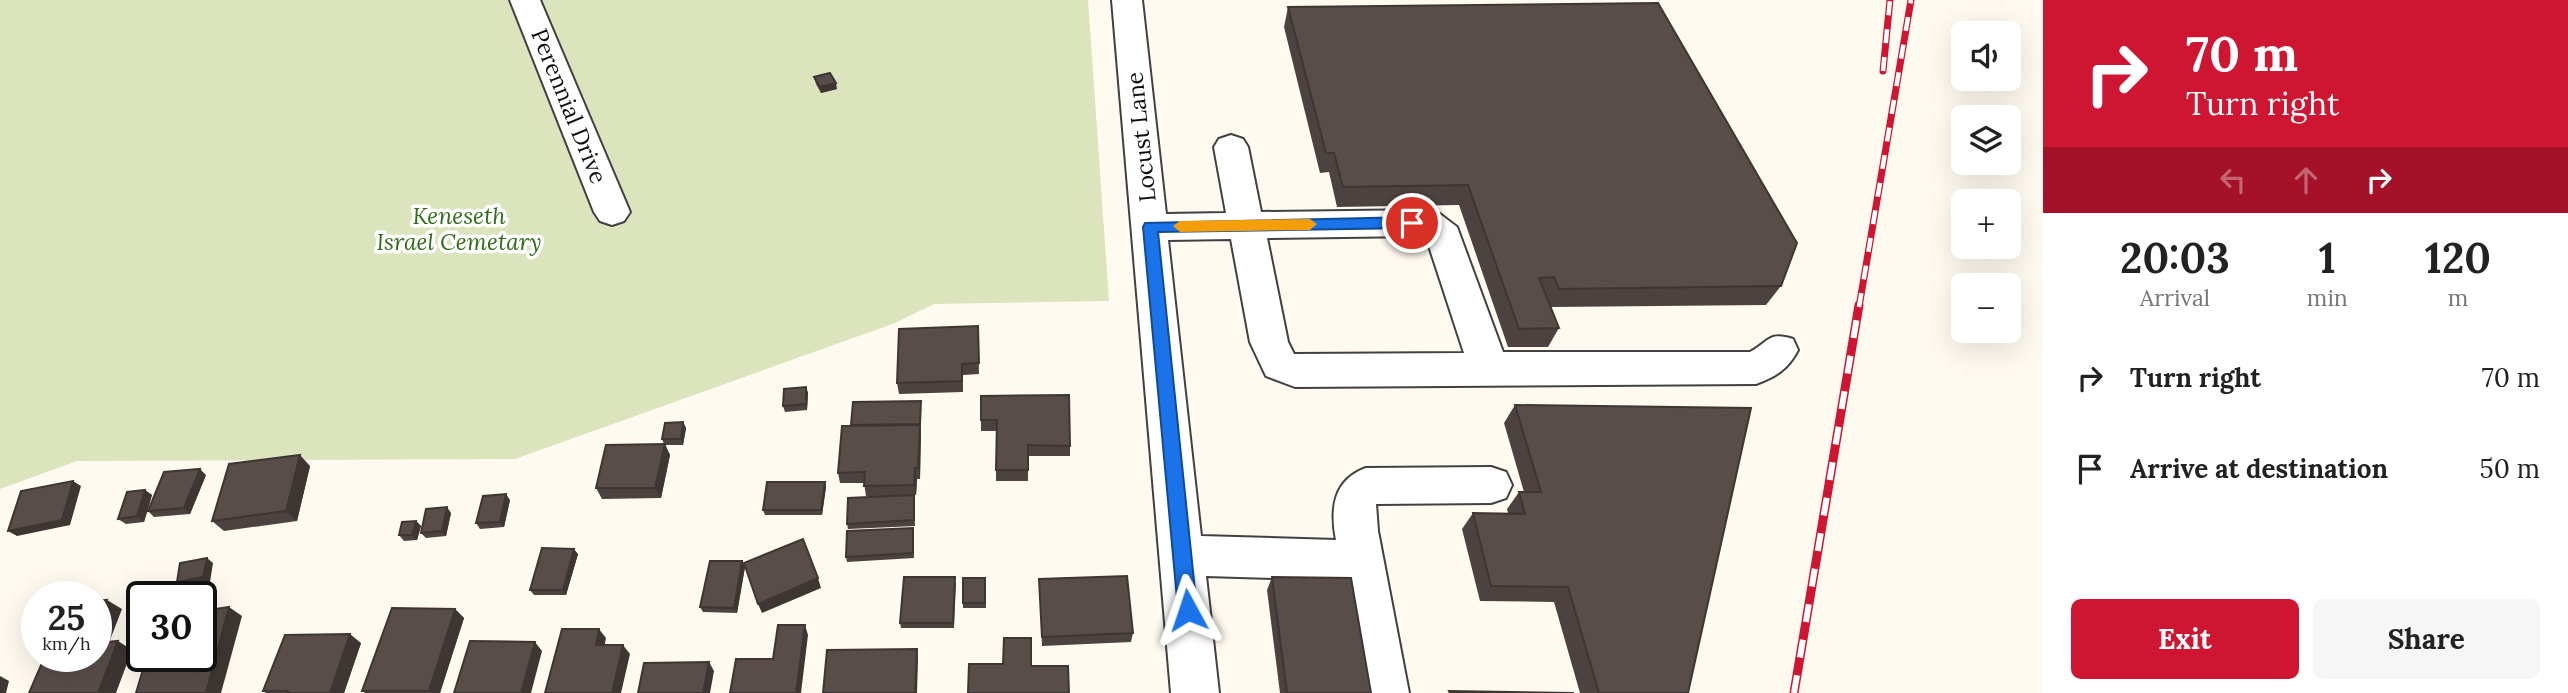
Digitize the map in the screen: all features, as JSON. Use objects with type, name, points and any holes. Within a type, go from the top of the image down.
[{"type":"street","name":"Perennial Drive","points":[[525,0],[612,212]]},
{"type":"street","name":"Locust Lane","points":[[1127,0],[1195,693]]},
{"type":"street","points":[[1231,147],[1269,342],[1276,359],[1287,369],[1756,368],[1770,360],[1779,350]]},
{"type":"street","points":[[1150,227],[1419,223],[1435,228],[1444,236],[1489,368]]},
{"type":"street","points":[[1385,693],[1353,508],[1357,493],[1366,486],[1491,485]]},
{"type":"street","points":[[1182,555],[1363,561]]},
{"type":"green space","name":"Keneseth Israel Cemetary","points":[[0,0],[1088,0],[1109,301],[934,304],[895,323],[515,459],[77,461],[0,489]]},
{"type":"building","points":[[1658,3],[1797,243],[1781,286],[1559,289],[1554,277],[1539,278],[1559,328],[1519,329],[1468,185],[1343,187],[1334,153],[1326,153],[1288,7]]},
{"type":"building","points":[[830,73],[836,83],[820,87],[814,77]]},
{"type":"building","points":[[978,326],[979,363],[962,364],[962,381],[897,383],[899,329]]},
{"type":"building","points":[[806,387],[806,404],[783,406],[784,389]]},
{"type":"building","points":[[1069,395],[1070,446],[1028,445],[1028,470],[996,470],[997,420],[981,420],[981,396]]},
{"type":"building","points":[[921,401],[920,424],[851,425],[853,402]]},
{"type":"building","points":[[1515,405],[1751,408],[1688,693],[1599,693],[1568,587],[1491,586],[1473,513],[1525,514],[1519,492],[1541,492]]},
{"type":"building","points":[[683,422],[681,439],[662,439],[665,423]]},
{"type":"building","points":[[920,425],[918,468],[915,468],[914,485],[864,486],[865,472],[838,473],[842,426]]},
{"type":"building","points":[[665,444],[655,488],[596,488],[606,445]]},
{"type":"building","points":[[300,455],[286,511],[212,521],[229,464]]},
{"type":"building","points":[[200,469],[184,508],[148,511],[164,472]]},
{"type":"building","points":[[73,481],[62,520],[8,531],[21,491]]},
{"type":"building","points":[[767,482],[825,482],[821,510],[763,510]]},
{"type":"building","points":[[145,490],[137,516],[118,519],[127,492]]},
{"type":"building","points":[[506,494],[500,522],[476,523],[483,496]]},
{"type":"building","points":[[914,495],[914,520],[847,524],[848,498]]},
{"type":"building","points":[[447,507],[442,531],[421,533],[426,509]]},
{"type":"building","points":[[416,521],[412,535],[399,535],[402,522]]},
{"type":"building","points":[[913,528],[913,553],[846,557],[847,531]]},
{"type":"building","points":[[803,539],[818,578],[758,604],[744,563]]},
{"type":"building","points":[[542,548],[574,549],[563,590],[530,590]]},
{"type":"building","points":[[207,558],[203,577],[177,581],[180,563]]},
{"type":"building","points":[[710,561],[742,561],[734,608],[700,607]]},
{"type":"building","points":[[1127,576],[1133,633],[1042,637],[1039,579]]},
{"type":"building","points":[[904,577],[955,577],[953,623],[900,623]]},
{"type":"building","points":[[1272,577],[1351,578],[1371,693],[1287,693]]},
{"type":"building","points":[[963,578],[985,578],[985,603],[963,603]]},
{"type":"building","points":[[229,607],[217,652],[217,609]]},
{"type":"building","points":[[392,608],[455,609],[429,691],[362,691]]},
{"type":"building","points":[[778,625],[805,625],[796,693],[730,693],[736,659],[773,659]]},
{"type":"building","points":[[562,629],[599,629],[596,645],[623,645],[612,693],[545,693]]},
{"type":"building","points":[[350,634],[330,693],[263,691],[285,635]]},
{"type":"building","points":[[1004,638],[1031,638],[1031,666],[1068,666],[1069,693],[968,693],[969,664],[1003,664]]},
{"type":"building","points":[[118,641],[112,657],[112,642]]},
{"type":"building","points":[[470,641],[535,642],[521,693],[454,693]]},
{"type":"building","points":[[917,649],[915,693],[823,693],[827,650]]},
{"type":"building","points":[[709,662],[703,693],[638,693],[644,663]]},
{"type":"building","points":[[38,672],[106,672],[98,693],[29,693]]},
{"type":"building","points":[[142,672],[212,672],[206,693],[136,693]]},
{"type":"building","points":[[1449,691],[1574,693],[1450,693]]},
{"type":"railway","points":[[1883,71],[1890,0]]},
{"type":"railway","points":[[1859,307],[1911,0]]},
{"type":"railway","points":[[1794,693],[1859,305]]},
{"type":"slow traffic","points":[[1180,226],[1310,224]]},
{"type":"route","points":[[1188,610],[1150,227],[1412,223]]}]
